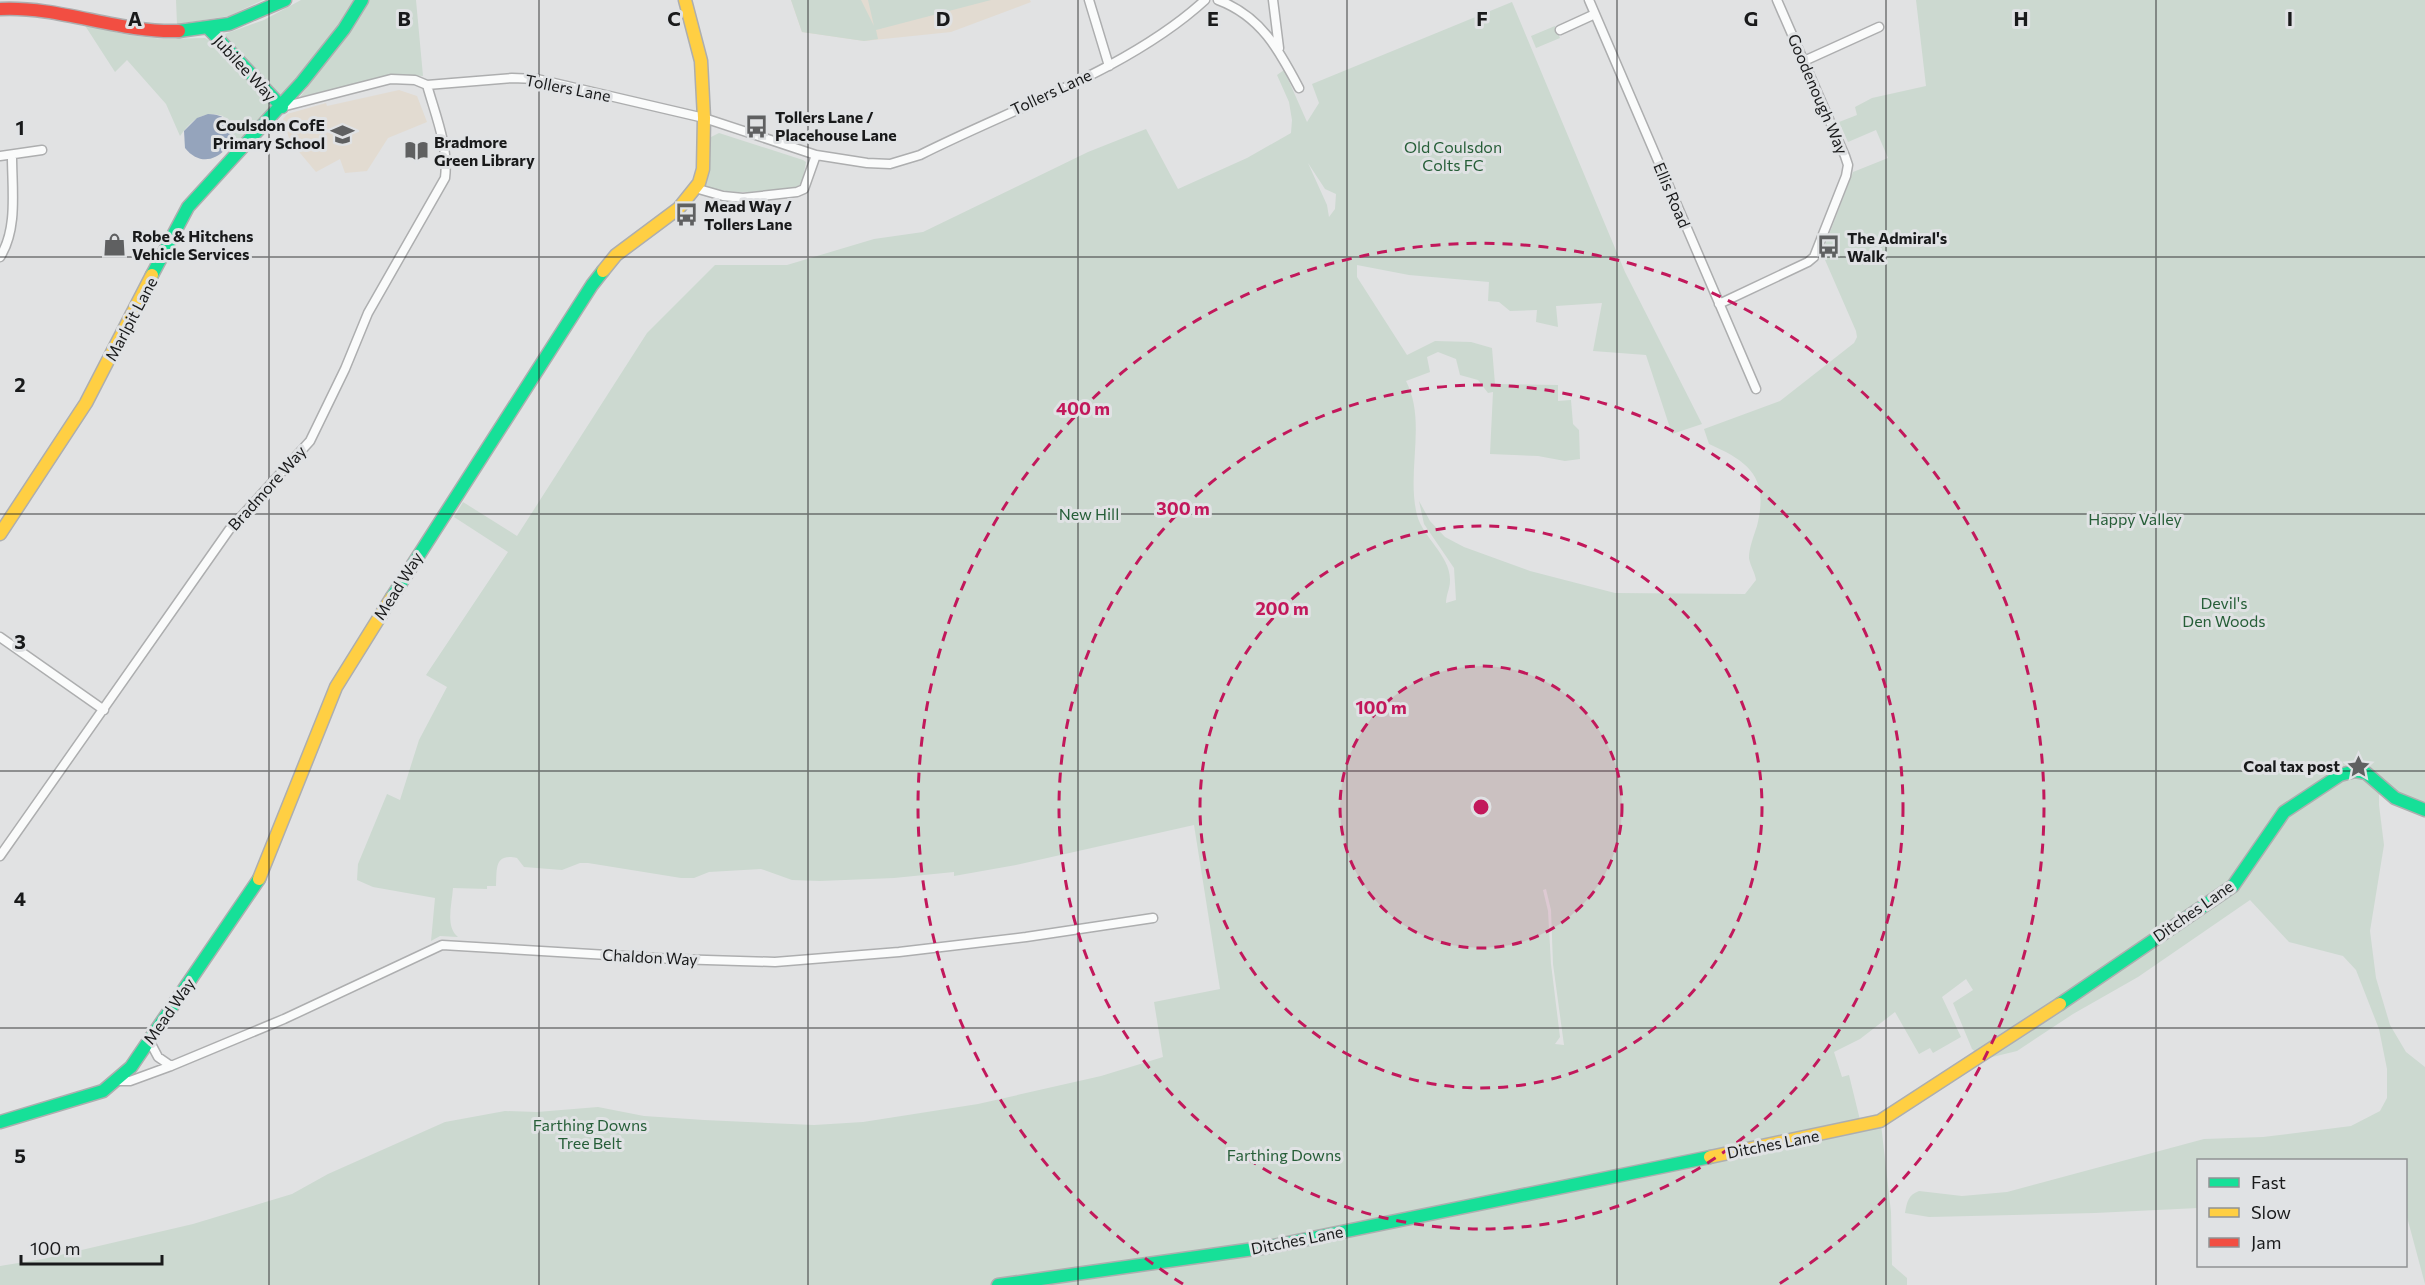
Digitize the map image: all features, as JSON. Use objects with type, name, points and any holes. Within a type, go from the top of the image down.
[{"type":"street","points":[[0,9],[42,10],[114,25],[159,31],[209,28],[230,24],[285,0]]},
{"type":"street","name":"Marlpit Lane","points":[[0,534],[86,403],[188,207],[205,186],[282,107],[325,55],[362,0]]},
{"type":"street","name":"Mead Way","points":[[117,1081],[131,1067],[259,879],[336,687],[425,543],[592,285],[616,255],[679,208],[695,188],[703,169],[704,118],[701,61],[685,0]]},
{"type":"street","points":[[1089,0],[1109,66]]},
{"type":"street","name":"Tollers Lane","points":[[282,107],[391,79],[415,80],[426,85],[512,78],[537,79],[704,118],[816,155],[867,164],[890,164],[910,158],[1109,66],[1186,17],[1205,0]]},
{"type":"street","points":[[1218,0],[1245,14],[1279,48],[1299,88]]},
{"type":"street","points":[[1273,0],[1279,48]]},
{"type":"street","name":"Ellis Road","points":[[1589,0],[1756,389]]},
{"type":"street","name":"Goodenough Way","points":[[1719,304],[1808,262],[1814,257],[1846,176],[1848,165],[1777,0]]},
{"type":"street","points":[[1560,30],[1595,14]]},
{"type":"street","points":[[1804,61],[1879,27]]},
{"type":"street","name":"Jubilee Way","points":[[209,28],[282,107]]},
{"type":"street","name":"Bradmore Way","points":[[0,856],[229,530],[310,441],[345,369],[368,313],[445,178],[447,165],[426,85]]},
{"type":"street","points":[[0,156],[42,150]]},
{"type":"street","points":[[695,188],[723,196],[743,198],[797,192],[804,189],[816,155]]},
{"type":"street","points":[[0,257],[6,248],[11,224],[12,156]]},
{"type":"street","points":[[0,637],[104,710]]},
{"type":"street","name":"Ditches Lane","points":[[998,1285],[1268,1247],[1864,1126],[1896,1111],[2001,1044],[2233,886],[2284,812],[2340,775],[2355,771],[2367,773],[2395,798],[2425,810]]},
{"type":"street","name":"Chaldon Way","points":[[0,1122],[103,1091],[117,1081],[130,1081],[171,1066],[284,1019],[442,945],[674,959],[775,962],[899,952],[1026,937],[1153,918]]},
{"type":"street","points":[[149,1040],[158,1057],[171,1066]]},
{"type":"shaded area","points":[[791,0],[1030,0],[1031,2],[951,32],[864,41],[802,32]]},
{"type":"shaded area","name":"Coulsdon CofE Primary School","points":[[399,90],[417,96],[427,122],[388,138],[367,171],[345,173],[340,159],[316,172],[290,141],[283,119],[287,114],[326,103],[327,106]]},
{"type":"green space","points":[[176,0],[263,0],[229,16],[177,24]]},
{"type":"green space","points":[[301,0],[355,0],[336,31],[287,95],[280,97],[223,38],[225,34],[264,20]]},
{"type":"green space","points":[[367,0],[416,0],[423,76],[396,74],[300,97],[349,31]]},
{"type":"green space","points":[[791,0],[861,0],[874,26],[868,0],[991,0],[876,30],[878,39],[864,41],[802,32]]},
{"type":"green space","points":[[1916,0],[2425,0],[2425,810],[2379,789],[2384,845],[2370,931],[2376,978],[2390,1025],[2406,1052],[2425,1067],[2425,1284],[2407,1217],[2407,1159],[2197,1159],[2197,1208],[1929,1217],[1905,1213],[1909,1199],[1919,1191],[1962,1196],[2007,1192],[2204,1139],[2263,1137],[2351,1126],[2380,1111],[2387,1098],[2387,1069],[2379,1029],[2356,970],[2343,956],[2289,942],[2250,900],[2138,977],[2073,1014],[2017,1051],[1984,1059],[2063,995],[1977,1053],[1972,1049],[1953,1003],[1973,990],[1966,979],[1942,997],[1961,1037],[1933,1053],[1930,1048],[1919,1054],[1895,1012],[1860,1039],[1834,1052],[1842,1077],[1849,1075],[1860,1120],[1881,1124],[1891,1212],[1892,1265],[1907,1278],[1907,1285],[0,1285],[0,1266],[43,1259],[193,1224],[292,1194],[328,1174],[445,1122],[505,1111],[537,1112],[598,1107],[644,1116],[704,1120],[814,1125],[863,1122],[978,1104],[1101,1076],[1163,1057],[1154,1002],[1220,989],[1194,825],[1016,865],[954,876],[954,872],[894,878],[792,880],[761,869],[709,872],[694,878],[681,878],[588,863],[580,863],[562,870],[524,867],[517,858],[510,857],[504,858],[498,864],[496,886],[487,886],[487,889],[453,888],[450,921],[458,937],[440,936],[431,941],[435,898],[373,887],[357,880],[358,864],[387,794],[400,800],[419,740],[447,687],[426,675],[508,552],[454,517],[463,502],[517,536],[647,333],[715,265],[787,265],[874,239],[923,232],[1088,152],[1146,129],[1178,189],[1247,158],[1291,133],[1292,120],[1289,102],[1277,75],[1284,70],[1307,122],[1319,103],[1312,84],[1512,2],[1625,272],[1702,424],[1672,434],[1646,355],[1593,351],[1602,303],[1556,306],[1558,327],[1536,322],[1537,310],[1510,311],[1499,302],[1488,301],[1489,282],[1409,275],[1357,265],[1357,277],[1407,355],[1435,341],[1471,342],[1492,348],[1495,384],[1558,385],[1558,401],[1571,400],[1573,424],[1579,430],[1580,459],[1565,461],[1538,456],[1490,454],[1493,392],[1488,393],[1478,380],[1460,375],[1456,359],[1438,352],[1427,357],[1430,372],[1406,381],[1415,413],[1414,498],[1417,515],[1425,532],[1442,555],[1449,572],[1450,584],[1446,603],[1456,600],[1454,568],[1424,524],[1419,501],[1430,521],[1445,537],[1464,547],[1530,571],[1615,593],[1745,594],[1756,580],[1749,558],[1760,509],[1758,484],[1745,465],[1709,444],[1704,429],[1780,401],[1854,343],[1857,337],[1856,331],[1822,253],[1853,172],[1888,158],[1876,130],[1848,142],[1839,122],[1857,115],[1855,107],[1872,98],[1926,86]],"holes":[[[1308,163],[1325,189],[1336,194],[1335,209],[1329,217],[1327,205]],[[1546,889],[1551,910],[1553,964],[1564,1045],[1555,1044],[1560,1037],[1551,964],[1548,911],[1543,890]]]},
{"type":"green space","points":[[84,24],[127,35],[163,39],[205,38],[217,45],[267,97],[270,106],[266,117],[228,154],[230,130],[223,116],[209,114],[198,118],[180,136],[166,104],[127,60],[115,72]]},
{"type":"green space","points":[[1555,26],[1560,38],[1536,48],[1531,36]]},
{"type":"green space","points":[[719,133],[803,160],[806,162],[802,183],[795,188],[750,192],[705,186],[708,146],[711,137]]},
{"type":"water","points":[[208,114],[223,118],[231,126],[232,136],[228,146],[219,154],[209,159],[197,158],[185,148],[184,131],[197,118]]},
{"type":"traffic: fast","points":[[179,31],[229,24],[285,0]]},
{"type":"traffic: fast","points":[[152,275],[188,207],[302,82],[344,29],[362,0]]},
{"type":"traffic: fast","points":[[209,29],[282,107]]},
{"type":"traffic: fast","points":[[392,597],[603,271]]},
{"type":"traffic: fast","points":[[2060,1004],[2233,886],[2284,812],[2340,775],[2355,771],[2366,773],[2395,798],[2425,810]]},
{"type":"traffic: fast","points":[[0,1122],[103,1091],[131,1067],[259,879]]},
{"type":"traffic: fast","points":[[998,1285],[1268,1247],[1710,1157]]},
{"type":"traffic: slow","points":[[603,271],[616,255],[679,208],[699,183],[703,169],[704,118],[701,61],[685,0]]},
{"type":"traffic: slow","points":[[0,534],[86,403],[152,275]]},
{"type":"traffic: slow","points":[[259,879],[336,687],[392,597]]},
{"type":"traffic: slow","points":[[1710,1157],[1880,1121],[2060,1004]]},
{"type":"traffic: jam","points":[[0,9],[45,11],[134,28],[179,31]]},
{"type":"place","name":"Tollers Lane / Placehouse Lane","points":[[757,126]]},
{"type":"place","name":"Coulsdon CofE Primary School","points":[[343,134]]},
{"type":"place","name":"Bradmore Green Library","points":[[416,151]]},
{"type":"place","name":"Mead Way / Tollers Lane","points":[[686,215]]},
{"type":"place","name":"Robe & Hitchens Vehicle Services","points":[[114,245]]},
{"type":"place","name":"The Admiral's Walk","points":[[1829,247]]},
{"type":"place","name":"Coal tax post","points":[[2358,766]]},
{"type":"park label","name":"Old Coulsdon Colts FC","points":[[1453,156]]},
{"type":"park label","name":"New Hill","points":[[1089,514]]},
{"type":"park label","name":"Happy Valley","points":[[2135,519]]},
{"type":"park label","name":"Devil's Den Woods","points":[[2224,612]]},
{"type":"park label","name":"Farthing Downs Tree Belt","points":[[590,1134]]},
{"type":"park label","name":"Farthing Downs","points":[[1284,1155]]}]
